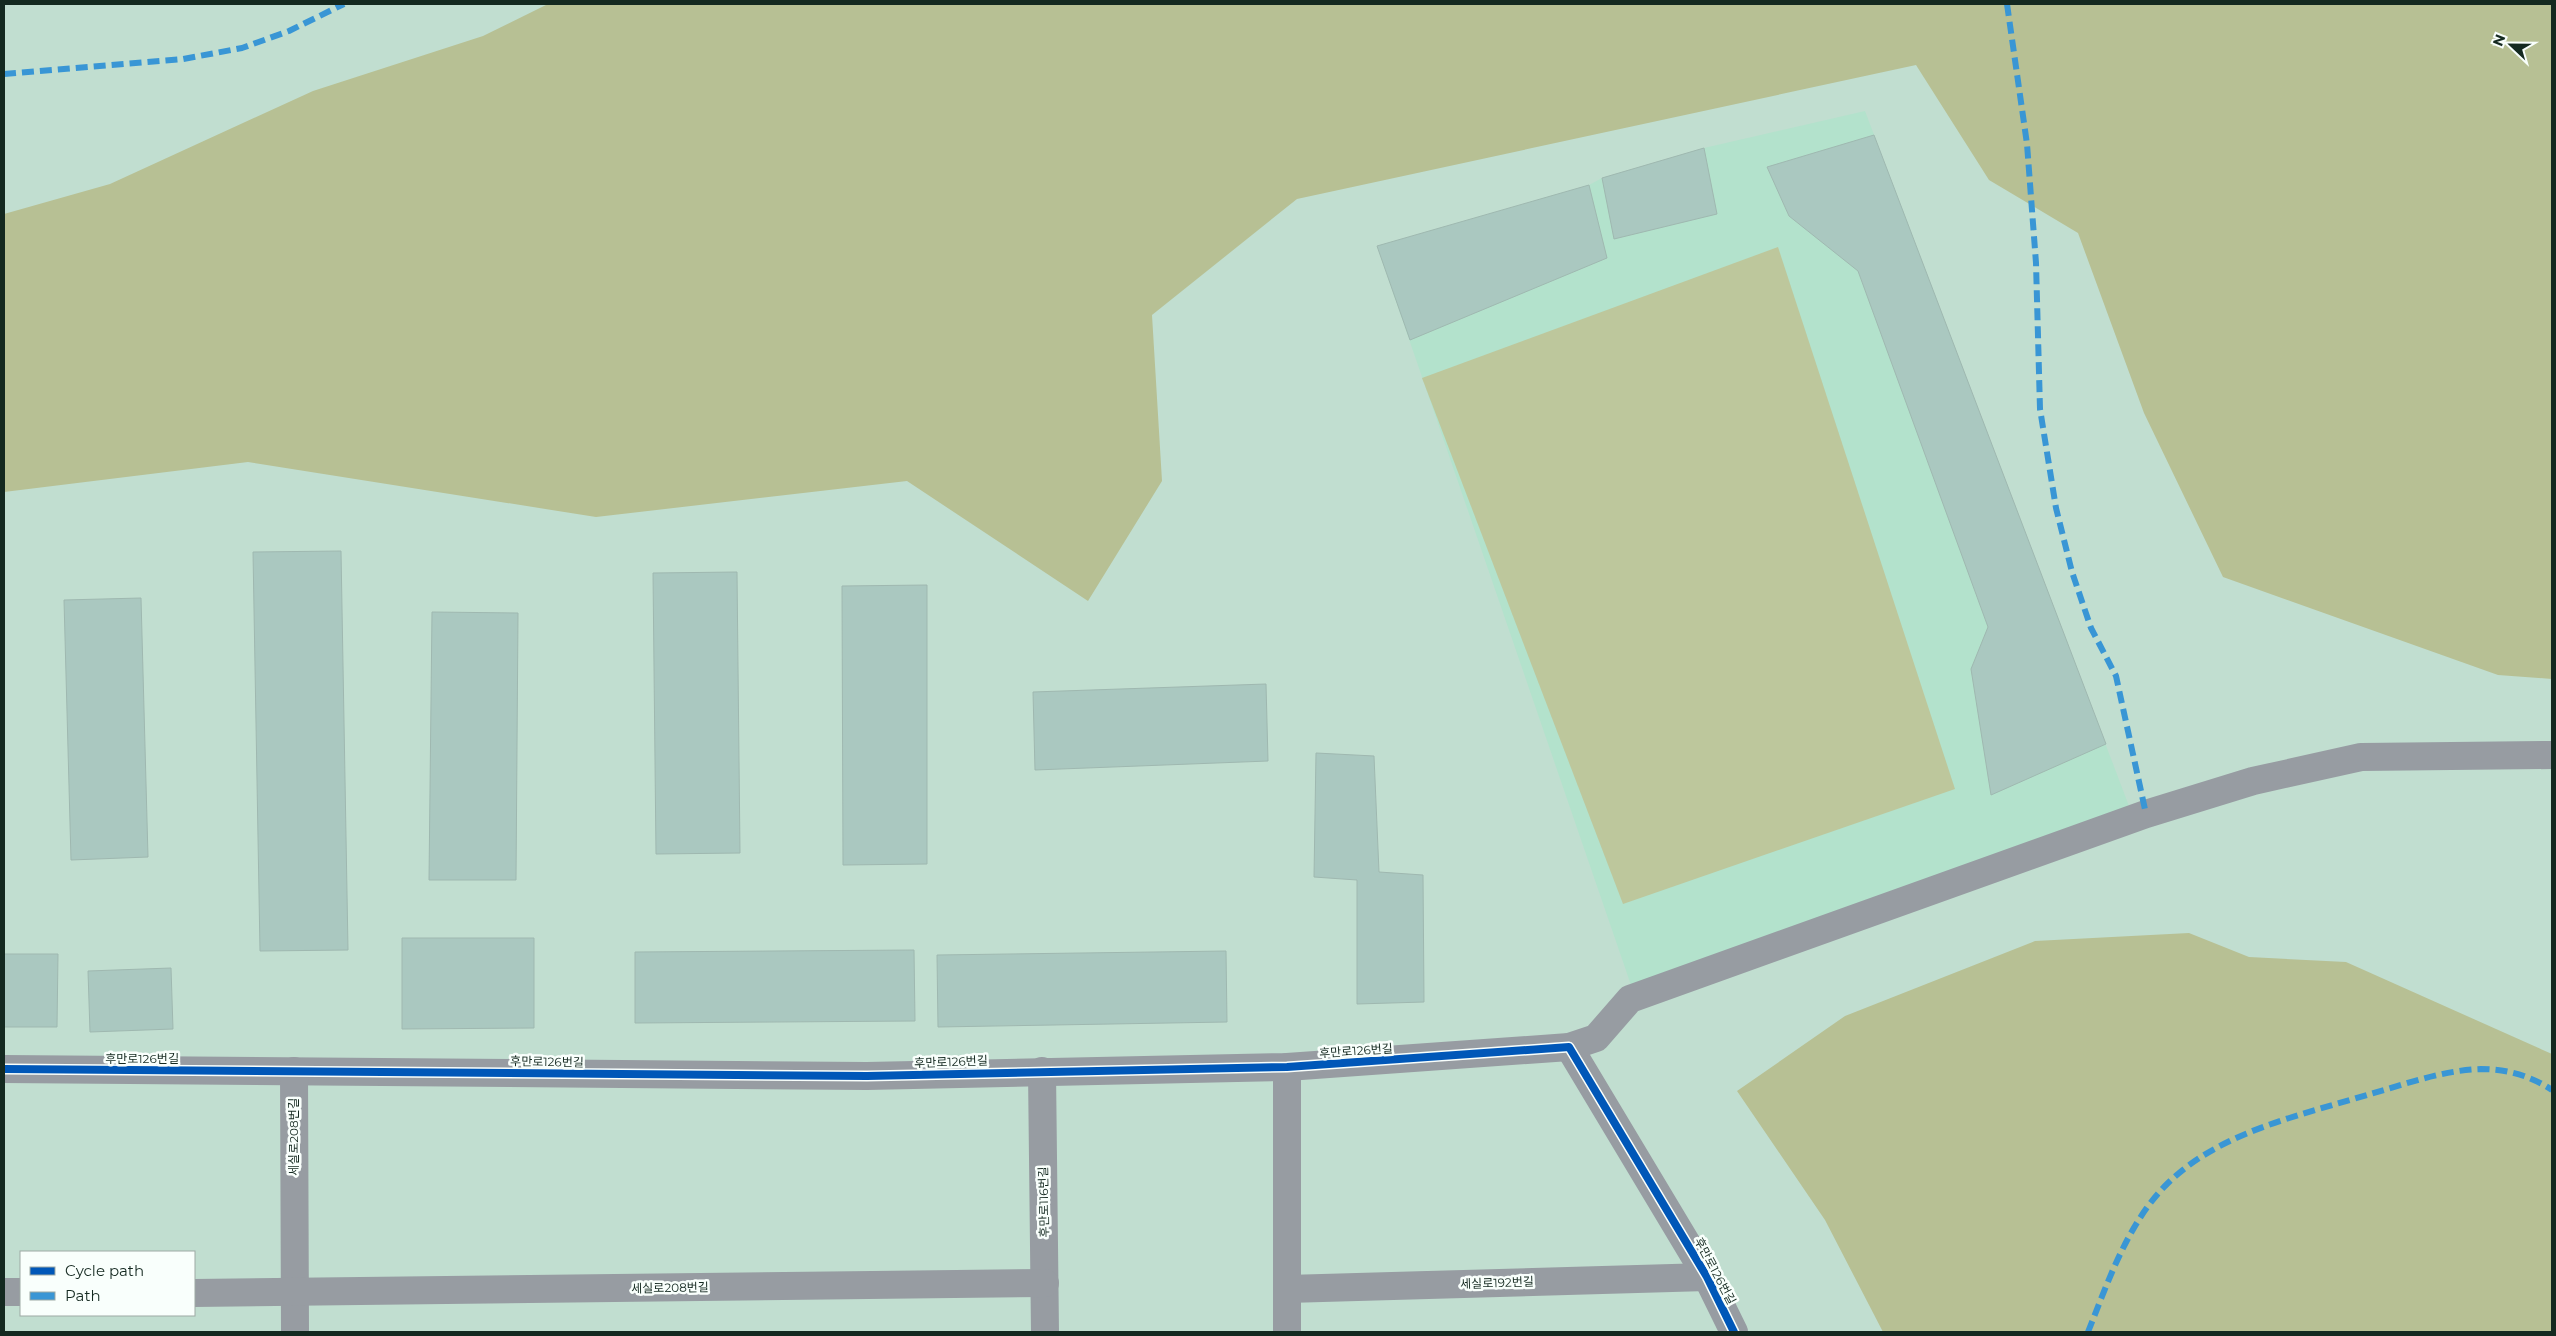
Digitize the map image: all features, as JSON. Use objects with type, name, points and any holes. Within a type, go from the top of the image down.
[{"type":"street","points":[[1569,1047],[1596,1038],[1630,999],[2146,814],[2253,781],[2361,757],[2552,756]]},
{"type":"street","name":"후만로126번길","points":[[4,1069],[867,1076],[1288,1067],[1569,1047],[1708,1277],[1734,1332]]},
{"type":"street","points":[[1287,1332],[1288,1067]]},
{"type":"street","name":"세실로208번길","points":[[294,1070],[295,1332]]},
{"type":"street","name":"후만로116번길","points":[[1042,1071],[1045,1332]]},
{"type":"street","name":"세실로192번길","points":[[1287,1289],[1708,1277]]},
{"type":"street","name":"세실로208번길","points":[[195,1293],[1044,1283]]},
{"type":"street","points":[[4,1292],[20,1292]]},
{"type":"shaded area","points":[[548,4],[2552,4],[2552,679],[2498,675],[2223,577],[2144,413],[2078,233],[1989,180],[1916,65],[1297,199],[1152,315],[1162,481],[1088,601],[907,481],[596,517],[248,462],[4,492],[4,214],[110,184],[313,91],[483,36]]},
{"type":"shaded area","points":[[1865,111],[2129,806],[1632,988],[1377,246],[1589,185],[1602,178],[1704,148]]},
{"type":"shaded area","points":[[1778,247],[1955,789],[1623,904],[1422,378]]},
{"type":"shaded area","points":[[2189,933],[2249,957],[2346,962],[2552,1054],[2552,1332],[1883,1332],[1825,1220],[1737,1091],[1845,1016],[2035,941]]},
{"type":"building","points":[[1874,135],[2106,744],[1991,795],[1971,669],[1988,627],[1858,271],[1789,216],[1767,167]]},
{"type":"building","points":[[1704,148],[1717,214],[1614,239],[1602,178]]},
{"type":"building","points":[[1589,185],[1607,258],[1410,340],[1377,246]]},
{"type":"building","points":[[341,551],[348,950],[260,951],[253,552]]},
{"type":"building","points":[[737,572],[740,853],[656,854],[653,573]]},
{"type":"building","points":[[927,585],[927,864],[843,865],[842,586]]},
{"type":"building","points":[[141,598],[148,857],[71,860],[64,600]]},
{"type":"building","points":[[432,612],[518,613],[516,880],[429,880]]},
{"type":"building","points":[[1266,684],[1268,761],[1035,770],[1033,692]]},
{"type":"building","points":[[1316,753],[1374,756],[1379,872],[1423,875],[1424,1002],[1357,1004],[1357,880],[1314,877]]},
{"type":"building","points":[[402,938],[534,938],[534,1028],[402,1029]]},
{"type":"building","points":[[914,950],[915,1021],[635,1023],[635,952]]},
{"type":"building","points":[[1226,951],[1227,1022],[938,1027],[937,955]]},
{"type":"building","points":[[4,954],[58,954],[57,1027],[4,1027]]},
{"type":"building","points":[[171,968],[173,1029],[90,1032],[88,971]]},
{"type":"marked path","points":[[4,74],[183,59],[242,48],[289,31],[344,4]]},
{"type":"marked path","points":[[2007,4],[2027,144],[2036,263],[2040,409],[2056,508],[2072,572],[2091,628],[2116,676],[2146,814]]},
{"type":"marked path","points":[[2088,1332],[2120,1253],[2141,1216],[2168,1183],[2189,1165],[2212,1150],[2263,1127],[2290,1118],[2411,1082],[2453,1072],[2481,1069],[2500,1070],[2527,1077],[2552,1090]]},
{"type":"cycle path","points":[[4,1069],[867,1076],[1287,1067],[1569,1047],[1707,1277],[1734,1332]]}]
